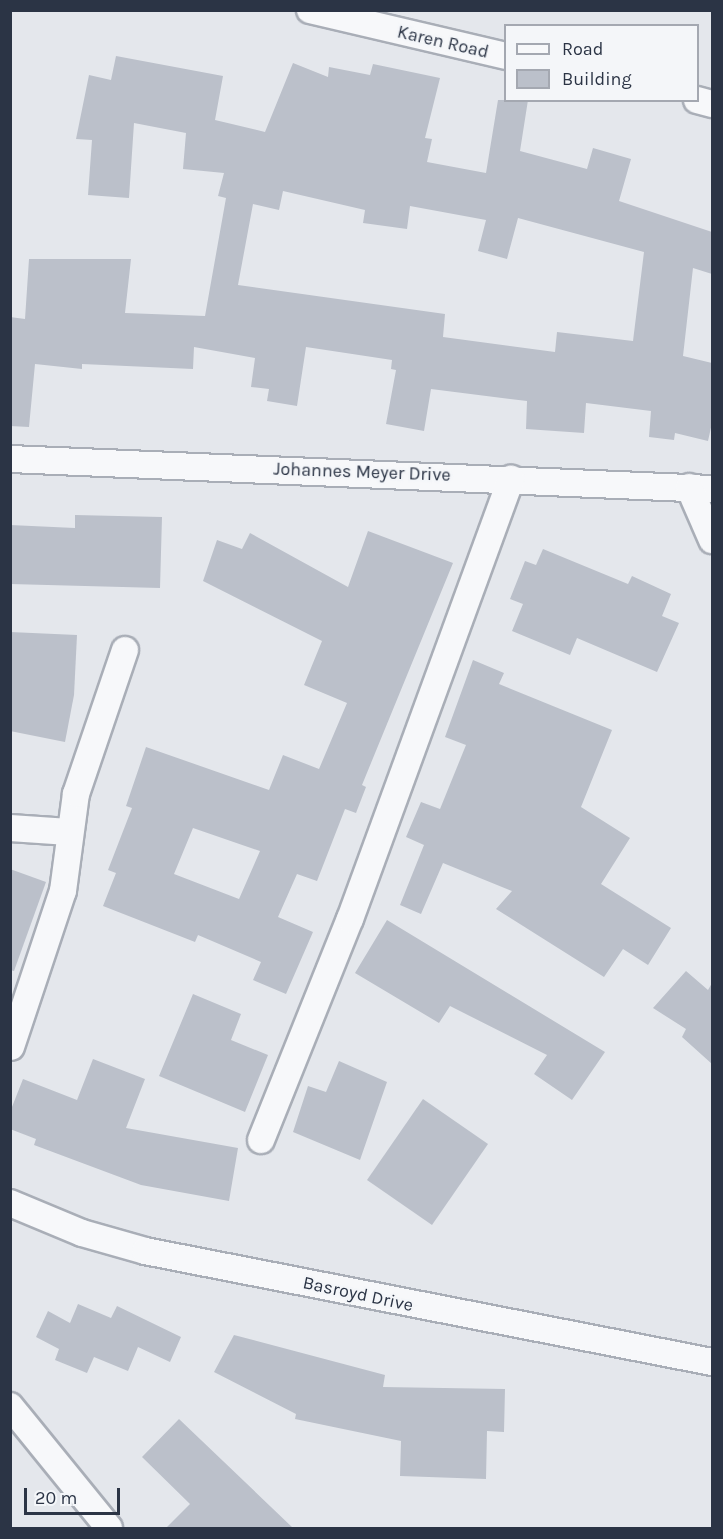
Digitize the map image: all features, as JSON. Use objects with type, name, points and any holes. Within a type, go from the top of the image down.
[{"type":"street","name":"Karen Road","points":[[310,10],[504,56]]},
{"type":"street","name":"Johannes Meyer Drive","points":[[10,459],[700,488]]},
{"type":"street","points":[[261,1140],[350,919],[511,479]]},
{"type":"street","points":[[700,488],[712,540]]},
{"type":"street","points":[[11,1047],[63,891],[69,832],[92,743],[124,650]]},
{"type":"street","points":[[10,828],[69,832]]},
{"type":"street","name":"Basroyd Drive","points":[[10,1203],[82,1233],[145,1251],[712,1362]]},
{"type":"street","points":[[10,1406],[109,1528]]},
{"type":"building","points":[[116,56],[223,76],[215,120],[265,132],[293,63],[328,77],[329,67],[370,75],[373,64],[440,78],[425,138],[432,139],[427,162],[486,173],[498,100],[528,102],[520,151],[587,169],[593,148],[631,159],[619,201],[712,232],[712,274],[693,268],[683,356],[712,363],[712,423],[708,441],[675,433],[674,440],[649,437],[651,411],[586,403],[584,433],[526,429],[527,401],[431,389],[424,431],[386,424],[396,370],[391,369],[392,360],[306,347],[297,406],[267,401],[269,389],[251,387],[255,358],[194,347],[193,369],[82,364],[82,369],[35,364],[29,427],[10,426],[10,317],[25,319],[29,259],[131,259],[125,313],[205,316],[226,198],[218,196],[224,173],[183,169],[186,133],[134,123],[129,198],[88,195],[92,140],[76,139],[89,75],[111,80]],"holes":[[[283,191],[365,210],[363,223],[407,229],[410,206],[486,220],[478,251],[507,259],[518,218],[644,252],[633,341],[557,332],[555,352],[443,337],[445,314],[238,285],[253,204],[279,210]]]},
{"type":"building","points":[[75,515],[162,517],[160,588],[10,584],[10,525],[75,528]]},
{"type":"building","points":[[368,531],[453,563],[362,785],[366,787],[356,813],[345,809],[317,881],[297,874],[278,917],[313,932],[286,994],[253,980],[261,962],[198,935],[195,942],[103,906],[116,873],[108,870],[132,808],[126,806],[146,747],[269,790],[283,755],[319,769],[347,703],[304,685],[322,641],[203,581],[217,540],[242,549],[250,533],[348,587]],"holes":[[[193,828],[260,851],[239,899],[174,874]]]},
{"type":"building","points":[[543,549],[628,584],[632,576],[671,594],[662,616],[679,623],[657,672],[577,638],[570,655],[512,631],[523,604],[510,599],[525,561],[536,565]]},
{"type":"building","points":[[10,632],[77,635],[74,695],[65,742],[10,731]]},
{"type":"building","points":[[473,660],[504,673],[499,684],[612,730],[581,807],[630,838],[601,884],[671,928],[648,965],[623,949],[604,977],[496,909],[512,891],[443,863],[421,914],[400,905],[424,845],[406,837],[421,802],[440,809],[466,745],[445,737]]},
{"type":"building","points":[[10,869],[46,882],[14,971],[10,970]]},
{"type":"building","points":[[387,920],[605,1052],[572,1100],[534,1074],[547,1055],[450,1006],[439,1023],[355,973]]},
{"type":"building","points":[[686,971],[708,990],[712,983],[712,1064],[682,1037],[686,1029],[653,1008]]},
{"type":"building","points":[[193,994],[241,1014],[231,1040],[268,1055],[245,1112],[159,1076]]},
{"type":"building","points":[[93,1059],[145,1079],[126,1128],[238,1148],[229,1201],[141,1185],[34,1145],[36,1139],[10,1129],[10,1112],[23,1079],[77,1100]]},
{"type":"building","points":[[339,1061],[387,1082],[360,1160],[293,1132],[308,1086],[326,1092]]},
{"type":"building","points":[[423,1099],[488,1144],[432,1225],[367,1180]]},
{"type":"building","points":[[78,1304],[111,1318],[117,1306],[181,1337],[170,1362],[138,1347],[128,1371],[94,1357],[87,1373],[55,1360],[59,1349],[36,1337],[48,1311],[70,1323]]},
{"type":"building","points":[[234,1335],[385,1375],[383,1387],[505,1389],[504,1432],[487,1431],[486,1479],[400,1476],[401,1441],[295,1419],[296,1414],[214,1372]]},
{"type":"building","points":[[179,1419],[293,1528],[166,1528],[190,1504],[142,1457]]}]
